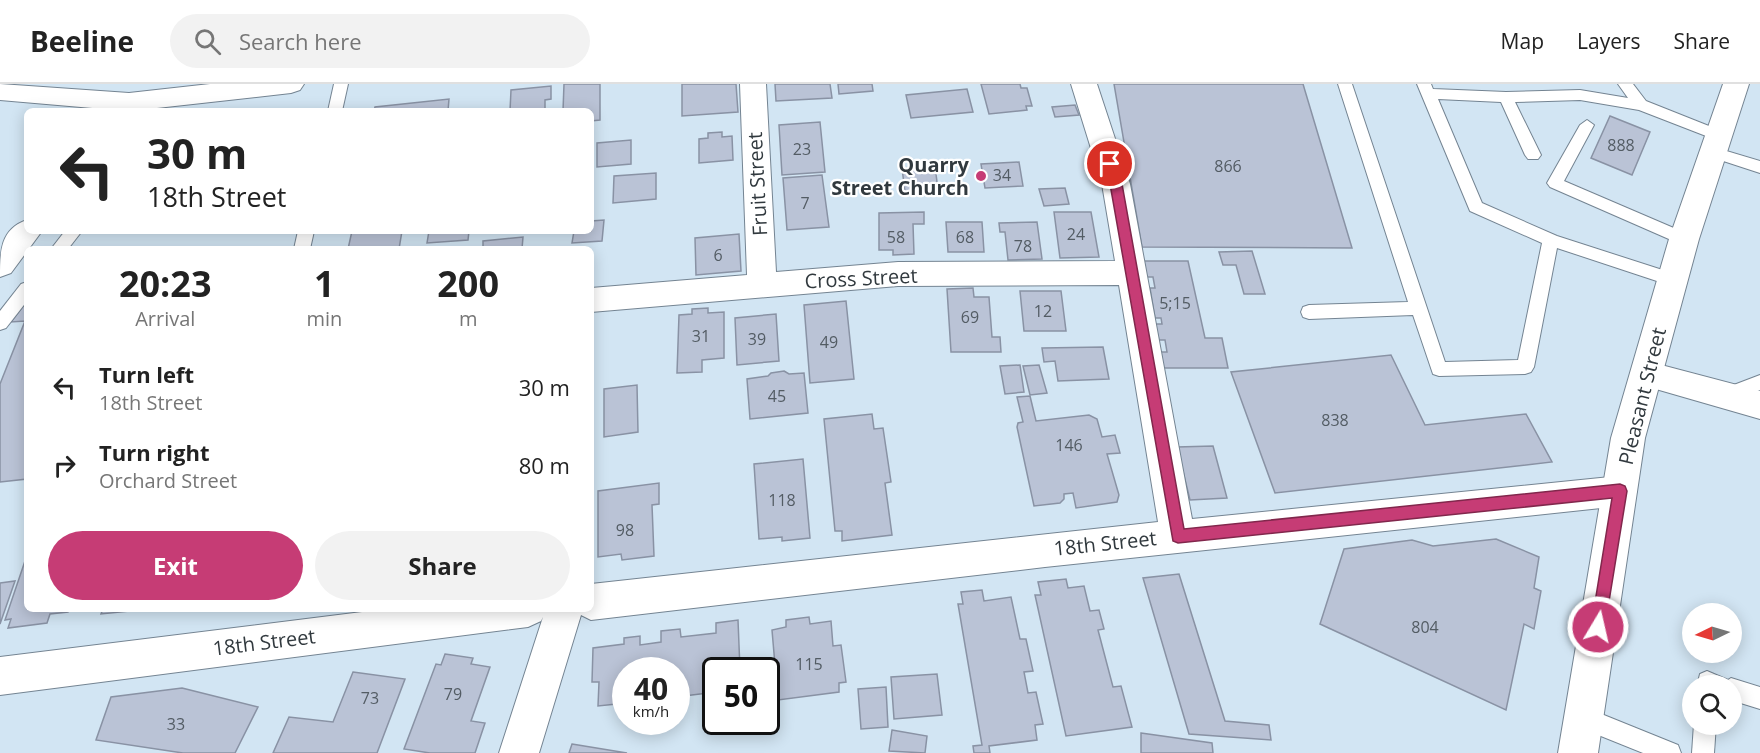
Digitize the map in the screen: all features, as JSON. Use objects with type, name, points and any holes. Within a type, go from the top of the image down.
[{"type":"street","points":[[0,91],[131,99],[170,104],[291,84]]},
{"type":"street","name":"Fruit Street","points":[[753,84],[762,285]]},
{"type":"street","points":[[1084,84],[1116,184],[1178,536]]},
{"type":"street","name":"Pleasant Street","points":[[1578,753],[1628,438],[1684,239],[1736,84]]},
{"type":"street","points":[[0,265],[25,234]]},
{"type":"street","name":"Cross Street","points":[[594,300],[898,274],[1132,273]]},
{"type":"street","points":[[1646,374],[1760,405]]},
{"type":"street","name":"18th Street","points":[[594,602],[1178,536],[1620,491]]},
{"type":"street","name":"18th Street","points":[[0,676],[504,612]]},
{"type":"street","points":[[519,753],[563,612]]},
{"type":"lane","points":[[336,108],[341,84]]},
{"type":"lane","points":[[1345,84],[1439,369],[1525,367],[1551,240]]},
{"type":"lane","points":[[1625,84],[1641,105]]},
{"type":"lane","points":[[1672,280],[1551,240],[1476,207],[1426,89],[1506,97],[1580,95],[1641,105],[1760,167]]},
{"type":"lane","points":[[1506,97],[1533,155]]},
{"type":"lane","points":[[1587,125],[1555,183],[1684,239]]},
{"type":"lane","points":[[62,246],[72,234]]},
{"type":"lane","points":[[0,323],[24,293]]},
{"type":"lane","points":[[1309,312],[1419,308]]},
{"type":"lane","points":[[1722,396],[1760,382]]},
{"type":"lane","points":[[1742,692],[1760,698]]},
{"type":"lane","points":[[1584,718],[1670,753]]},
{"type":"lane","points":[[1703,753],[1704,735]]},
{"type":"building","points":[[564,84],[600,84],[600,120],[594,121],[594,108],[563,108]]},
{"type":"building","points":[[682,84],[736,84],[738,112],[682,116]]},
{"type":"building","points":[[775,84],[830,84],[832,98],[776,101]]},
{"type":"building","points":[[838,84],[872,84],[873,91],[839,94]]},
{"type":"building","points":[[981,84],[1020,84],[1021,88],[1027,88],[1032,106],[1026,106],[1027,110],[989,114]]},
{"type":"building","points":[[1114,84],[1303,84],[1352,248],[1142,247]]},
{"type":"building","points":[[551,86],[551,99],[545,100],[545,108],[510,108],[511,90]]},
{"type":"building","points":[[967,89],[973,112],[911,118],[906,95]]},
{"type":"building","points":[[449,99],[448,108],[375,107]]},
{"type":"building","points":[[1075,105],[1079,115],[1055,117],[1052,107]]},
{"type":"building","points":[[1610,116],[1650,132],[1632,175],[1591,158]]},
{"type":"building","points":[[820,122],[825,172],[782,175],[779,125]]},
{"type":"building","points":[[722,132],[722,137],[732,136],[733,160],[699,163],[699,139],[708,138],[708,133]]},
{"type":"building","points":[[631,140],[631,164],[597,167],[597,143]]},
{"type":"building","points":[[1019,162],[1023,186],[985,188],[981,164]]},
{"type":"building","points":[[935,166],[938,190],[905,192],[902,168]]},
{"type":"building","points":[[656,173],[656,199],[613,203],[614,176]]},
{"type":"building","points":[[822,175],[829,227],[787,230],[783,178]]},
{"type":"building","points":[[1065,188],[1069,204],[1044,206],[1039,189]]},
{"type":"building","points":[[924,212],[924,224],[913,224],[914,254],[893,255],[893,250],[879,250],[879,213]]},
{"type":"building","points":[[1054,212],[1091,212],[1099,257],[1060,258]]},
{"type":"building","points":[[604,220],[602,241],[572,243],[574,234],[594,234],[594,221]]},
{"type":"building","points":[[946,222],[982,222],[984,252],[948,252]]},
{"type":"building","points":[[1037,222],[1042,259],[1008,260],[1005,232],[1000,232],[999,223]]},
{"type":"building","points":[[351,234],[402,234],[400,246],[349,246]]},
{"type":"building","points":[[428,234],[469,234],[468,240],[427,243]]},
{"type":"building","points":[[739,234],[741,271],[696,275],[695,238]]},
{"type":"building","points":[[523,237],[522,246],[483,246],[483,241]]},
{"type":"building","points":[[1252,251],[1265,294],[1244,294],[1236,265],[1223,265],[1219,252]]},
{"type":"building","points":[[1141,261],[1188,261],[1205,338],[1222,338],[1228,368],[1162,368],[1159,352],[1167,352],[1165,340],[1159,340],[1155,324],[1162,324],[1161,318],[1155,318],[1150,288],[1155,288],[1153,277],[1144,277]]},
{"type":"building","points":[[973,288],[974,297],[989,297],[992,337],[1000,337],[1001,352],[951,352],[947,289]]},
{"type":"building","points":[[1020,291],[1061,291],[1066,331],[1024,331]]},
{"type":"building","points":[[846,301],[854,379],[810,383],[804,305]]},
{"type":"building","points":[[24,305],[24,321],[11,322]]},
{"type":"building","points":[[708,308],[708,313],[724,312],[724,358],[702,360],[702,372],[677,373],[679,315],[692,314],[692,309]]},
{"type":"building","points":[[776,314],[779,361],[737,365],[735,318]]},
{"type":"building","points":[[24,324],[24,479],[0,482],[0,384]]},
{"type":"building","points":[[1103,347],[1109,379],[1058,381],[1055,361],[1044,362],[1042,348]]},
{"type":"building","points":[[1391,355],[1425,425],[1526,414],[1552,462],[1275,493],[1231,372]]},
{"type":"building","points":[[1020,365],[1024,392],[1005,394],[1000,366]]},
{"type":"building","points":[[1039,365],[1047,393],[1030,395],[1023,366]]},
{"type":"building","points":[[784,371],[789,374],[804,373],[808,413],[750,419],[747,379]]},
{"type":"building","points":[[637,385],[638,432],[604,437],[604,389]]},
{"type":"building","points":[[1030,396],[1036,421],[1089,415],[1097,419],[1102,437],[1115,435],[1120,453],[1107,454],[1119,495],[1117,502],[1076,508],[1073,493],[1064,494],[1064,499],[1060,503],[1034,506],[1017,427],[1018,423],[1023,422],[1017,397]]},
{"type":"building","points":[[872,414],[874,429],[883,428],[891,482],[885,483],[892,535],[842,541],[842,531],[835,531],[824,419]]},
{"type":"building","points":[[1213,446],[1227,498],[1190,500],[1177,447]]},
{"type":"building","points":[[803,459],[810,538],[782,541],[782,537],[759,539],[754,464]]},
{"type":"building","points":[[659,483],[659,504],[652,505],[654,556],[622,560],[621,554],[598,557],[598,491]]},
{"type":"building","points":[[1496,539],[1539,557],[1534,588],[1541,591],[1534,629],[1524,624],[1506,710],[1320,624],[1344,549],[1412,540],[1433,546]]},
{"type":"building","points":[[24,564],[24,612],[68,612],[50,614],[47,623],[8,628],[11,619],[5,620]]},
{"type":"building","points":[[1179,574],[1225,721],[1269,725],[1271,740],[1189,734],[1143,578]]},
{"type":"building","points":[[1066,579],[1068,588],[1084,586],[1090,611],[1099,610],[1104,629],[1098,630],[1113,687],[1121,686],[1132,727],[1066,736],[1035,595],[1041,595],[1038,582]]},
{"type":"building","points":[[15,581],[0,624],[0,583]]},
{"type":"building","points":[[982,590],[984,601],[1011,597],[1020,639],[1026,639],[1033,671],[1024,672],[1028,693],[1036,692],[1043,724],[1035,725],[1037,740],[989,746],[990,753],[974,753],[973,746],[982,745],[958,604],[963,604],[961,592]]},
{"type":"building","points":[[809,617],[810,624],[831,621],[833,646],[841,645],[846,682],[839,683],[839,692],[780,700],[780,657],[774,657],[772,630],[786,627],[786,620]]},
{"type":"building","points":[[738,620],[739,657],[702,657],[702,694],[690,695],[690,657],[612,657],[612,704],[598,706],[599,682],[592,682],[593,648],[624,644],[624,638],[640,636],[640,645],[661,642],[661,631],[680,629],[681,637],[716,633],[716,623]]},
{"type":"building","points":[[445,654],[473,658],[471,664],[490,667],[471,721],[485,723],[475,753],[430,753],[404,749],[436,664],[441,665]]},
{"type":"building","points":[[353,672],[405,679],[377,753],[273,753],[289,717],[333,722]]},
{"type":"building","points":[[937,674],[942,715],[894,719],[891,677]]},
{"type":"building","points":[[886,687],[888,727],[861,729],[858,689]]},
{"type":"building","points":[[182,688],[258,707],[235,753],[183,753],[96,740],[111,697]]},
{"type":"building","points":[[892,730],[927,736],[925,753],[889,751]]},
{"type":"building","points":[[1141,733],[1212,743],[1213,753],[1141,753]]},
{"type":"building","points":[[572,744],[627,753],[569,753]]},
{"type":"place","name":"Quarry Street Church","points":[[981,176]]},
{"type":"route","points":[[1110,164],[1116,184],[1178,536],[1620,491],[1598,627]]}]
